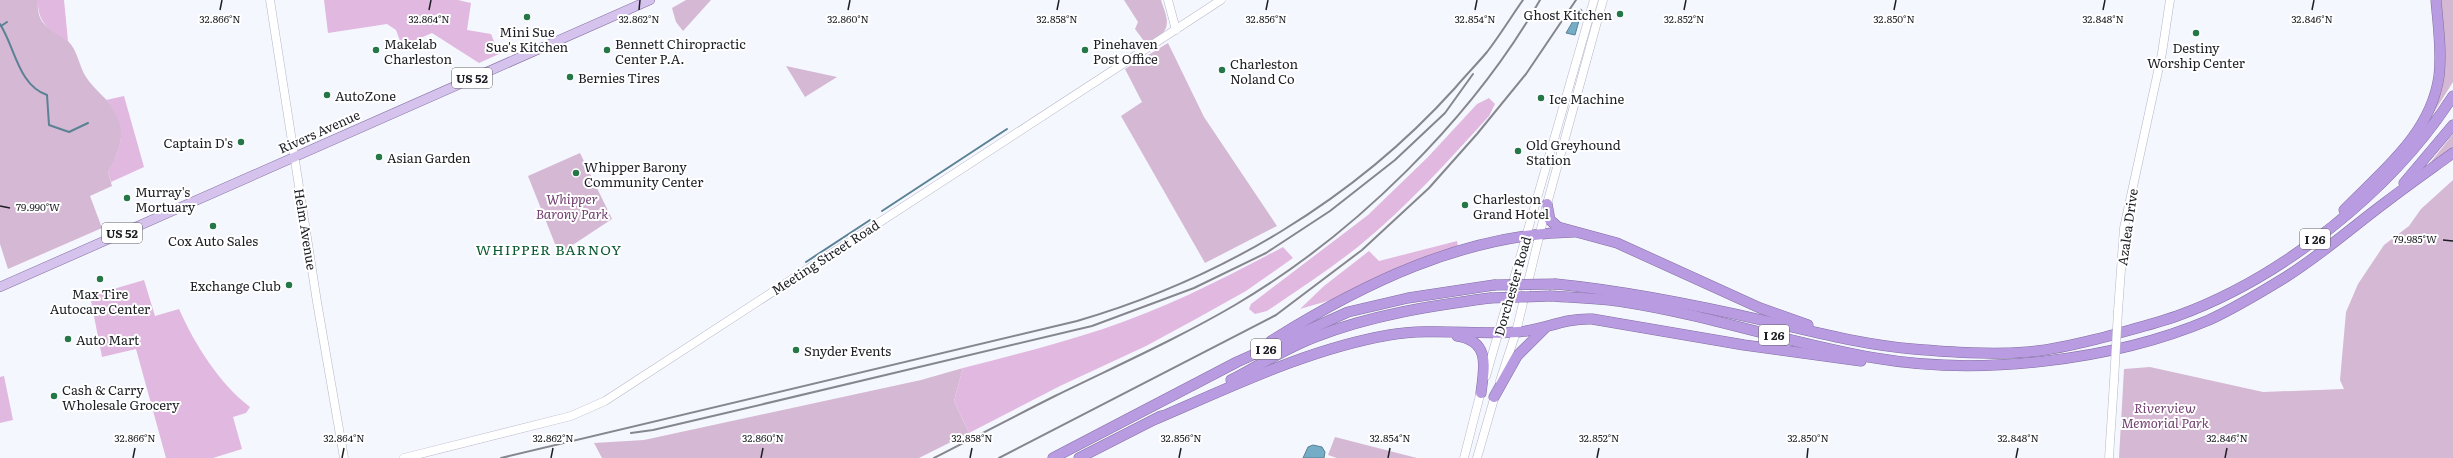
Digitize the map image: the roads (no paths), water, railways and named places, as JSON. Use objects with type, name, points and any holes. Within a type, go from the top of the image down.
[{"type":"highway","points":[[2310,243],[2409,144],[2425,121],[2434,97],[2438,77],[2436,0]]},
{"type":"highway","name":"I 26","points":[[1053,458],[1237,362],[1348,312],[1415,296],[1494,285],[1556,284],[1617,290],[1852,340],[1911,349],[1989,353],[2028,352],[2074,344],[2179,315],[2255,278],[2310,243],[2366,199],[2438,120],[2453,96]]},
{"type":"highway","name":"I 26","points":[[1079,458],[1313,337],[1396,312],[1490,298],[1552,296],[1610,300],[1639,305],[1873,358],[1924,366],[2012,363],[2091,353],[2133,344],[2209,320],[2280,281],[2312,260],[2386,202],[2415,172],[2453,125]]},
{"type":"highway","points":[[2386,202],[2453,154]]},
{"type":"highway","points":[[1546,204],[1552,222],[1574,232],[1617,244],[1760,308],[1852,340]]},
{"type":"highway","points":[[1237,362],[1318,311],[1398,272],[1480,244],[1540,233],[1574,232]]},
{"type":"highway","points":[[1156,418],[1248,380],[1342,344],[1390,335],[1436,332],[1532,331],[1550,324],[1573,318],[1592,318],[1837,359],[1924,366]]},
{"type":"highway","points":[[1494,397],[1520,352],[1550,324]]},
{"type":"highway","points":[[1436,332],[1469,338],[1476,343],[1484,361],[1481,393]]},
{"type":"main road","name":"Rivers Avenue","points":[[0,288],[294,156],[650,0]]},
{"type":"street","name":"Helm Avenue","points":[[270,0],[344,458]]},
{"type":"street","points":[[1168,0],[1176,30]]},
{"type":"street","name":"Meeting Street Road","points":[[404,458],[571,416],[605,401],[1221,0]]},
{"type":"street","name":"Dorchester Road","points":[[1464,458],[1481,393],[1594,0]]},
{"type":"street","name":"Dorchester Road","points":[[1477,458],[1494,397],[1516,332],[1546,204],[1603,0]]},
{"type":"street","name":"Azalea Drive","points":[[2109,458],[2124,228],[2162,53],[2170,0]]},
{"type":"water","points":[[1580,9],[1582,10],[1575,35],[1566,33]]},
{"type":"water","points":[[1313,445],[1322,447],[1325,452],[1324,458],[1303,458],[1308,447]]},
{"type":"waterway","points":[[1,26],[7,22]]},
{"type":"waterway","points":[[0,24],[23,74],[37,90],[47,95],[49,125],[69,132],[88,123]]},
{"type":"waterway","points":[[882,211],[1007,129]]},
{"type":"waterway","points":[[806,262],[870,220]]},
{"type":"railway","points":[[501,458],[1077,321],[1130,304],[1183,283],[1282,231],[1329,200],[1374,166],[1416,128],[1455,88],[1487,52],[1523,0]]},
{"type":"railway","points":[[934,458],[1169,341],[1235,305],[1279,277],[1323,245],[1366,209],[1407,171],[1445,130],[1480,88],[1512,44],[1540,0]]},
{"type":"railway","points":[[999,458],[1276,315],[1362,250],[1429,188],[1477,134],[1526,74],[1576,0]]},
{"type":"railway","points":[[631,433],[653,430],[1092,326],[1194,288],[1266,253],[1330,211],[1395,160],[1445,113],[1473,74]]},
{"type":"place","name":"Ghost Kitchen","points":[[1620,14]]},
{"type":"place","name":"Mini Sue Sue's Kitchen","points":[[527,17]]},
{"type":"place","name":"Destiny Worship Center","points":[[2196,33]]},
{"type":"place","name":"Makelab Charleston","points":[[376,50]]},
{"type":"place","name":"Bennett Chiropractic Center P.A.","points":[[607,50]]},
{"type":"place","name":"Pinehaven Post Office","points":[[1085,50]]},
{"type":"place","name":"Charleston Noland Co","points":[[1222,70]]},
{"type":"place","name":"Bernies Tires","points":[[570,77]]},
{"type":"place","name":"AutoZone","points":[[327,95]]},
{"type":"place","name":"Ice Machine","points":[[1541,98]]},
{"type":"place","name":"Captain D's","points":[[241,142]]},
{"type":"place","name":"Old Greyhound Station","points":[[1518,151]]},
{"type":"place","name":"Asian Garden","points":[[379,157]]},
{"type":"place","name":"Whipper Barony Community Center","points":[[576,173]]},
{"type":"place","name":"Murray's Mortuary","points":[[127,198]]},
{"type":"place","name":"Charleston Grand Hotel","points":[[1465,205]]},
{"type":"place","name":"Cox Auto Sales","points":[[213,226]]},
{"type":"place","name":"Max Tire Autocare Center","points":[[100,279]]},
{"type":"place","name":"Exchange Club","points":[[289,285]]},
{"type":"place","name":"Auto Mart","points":[[68,339]]},
{"type":"place","name":"Snyder Events","points":[[796,350]]},
{"type":"place","name":"Cash & Carry Wholesale Grocery","points":[[54,396]]},
{"type":"district","name":"WHIPPER BARNOY","points":[[549,249]]},
{"type":"park label","name":"Whipper Barony Park","points":[[572,206]]},
{"type":"park label","name":"Riverview Memorial Park","points":[[2165,414]]}]
